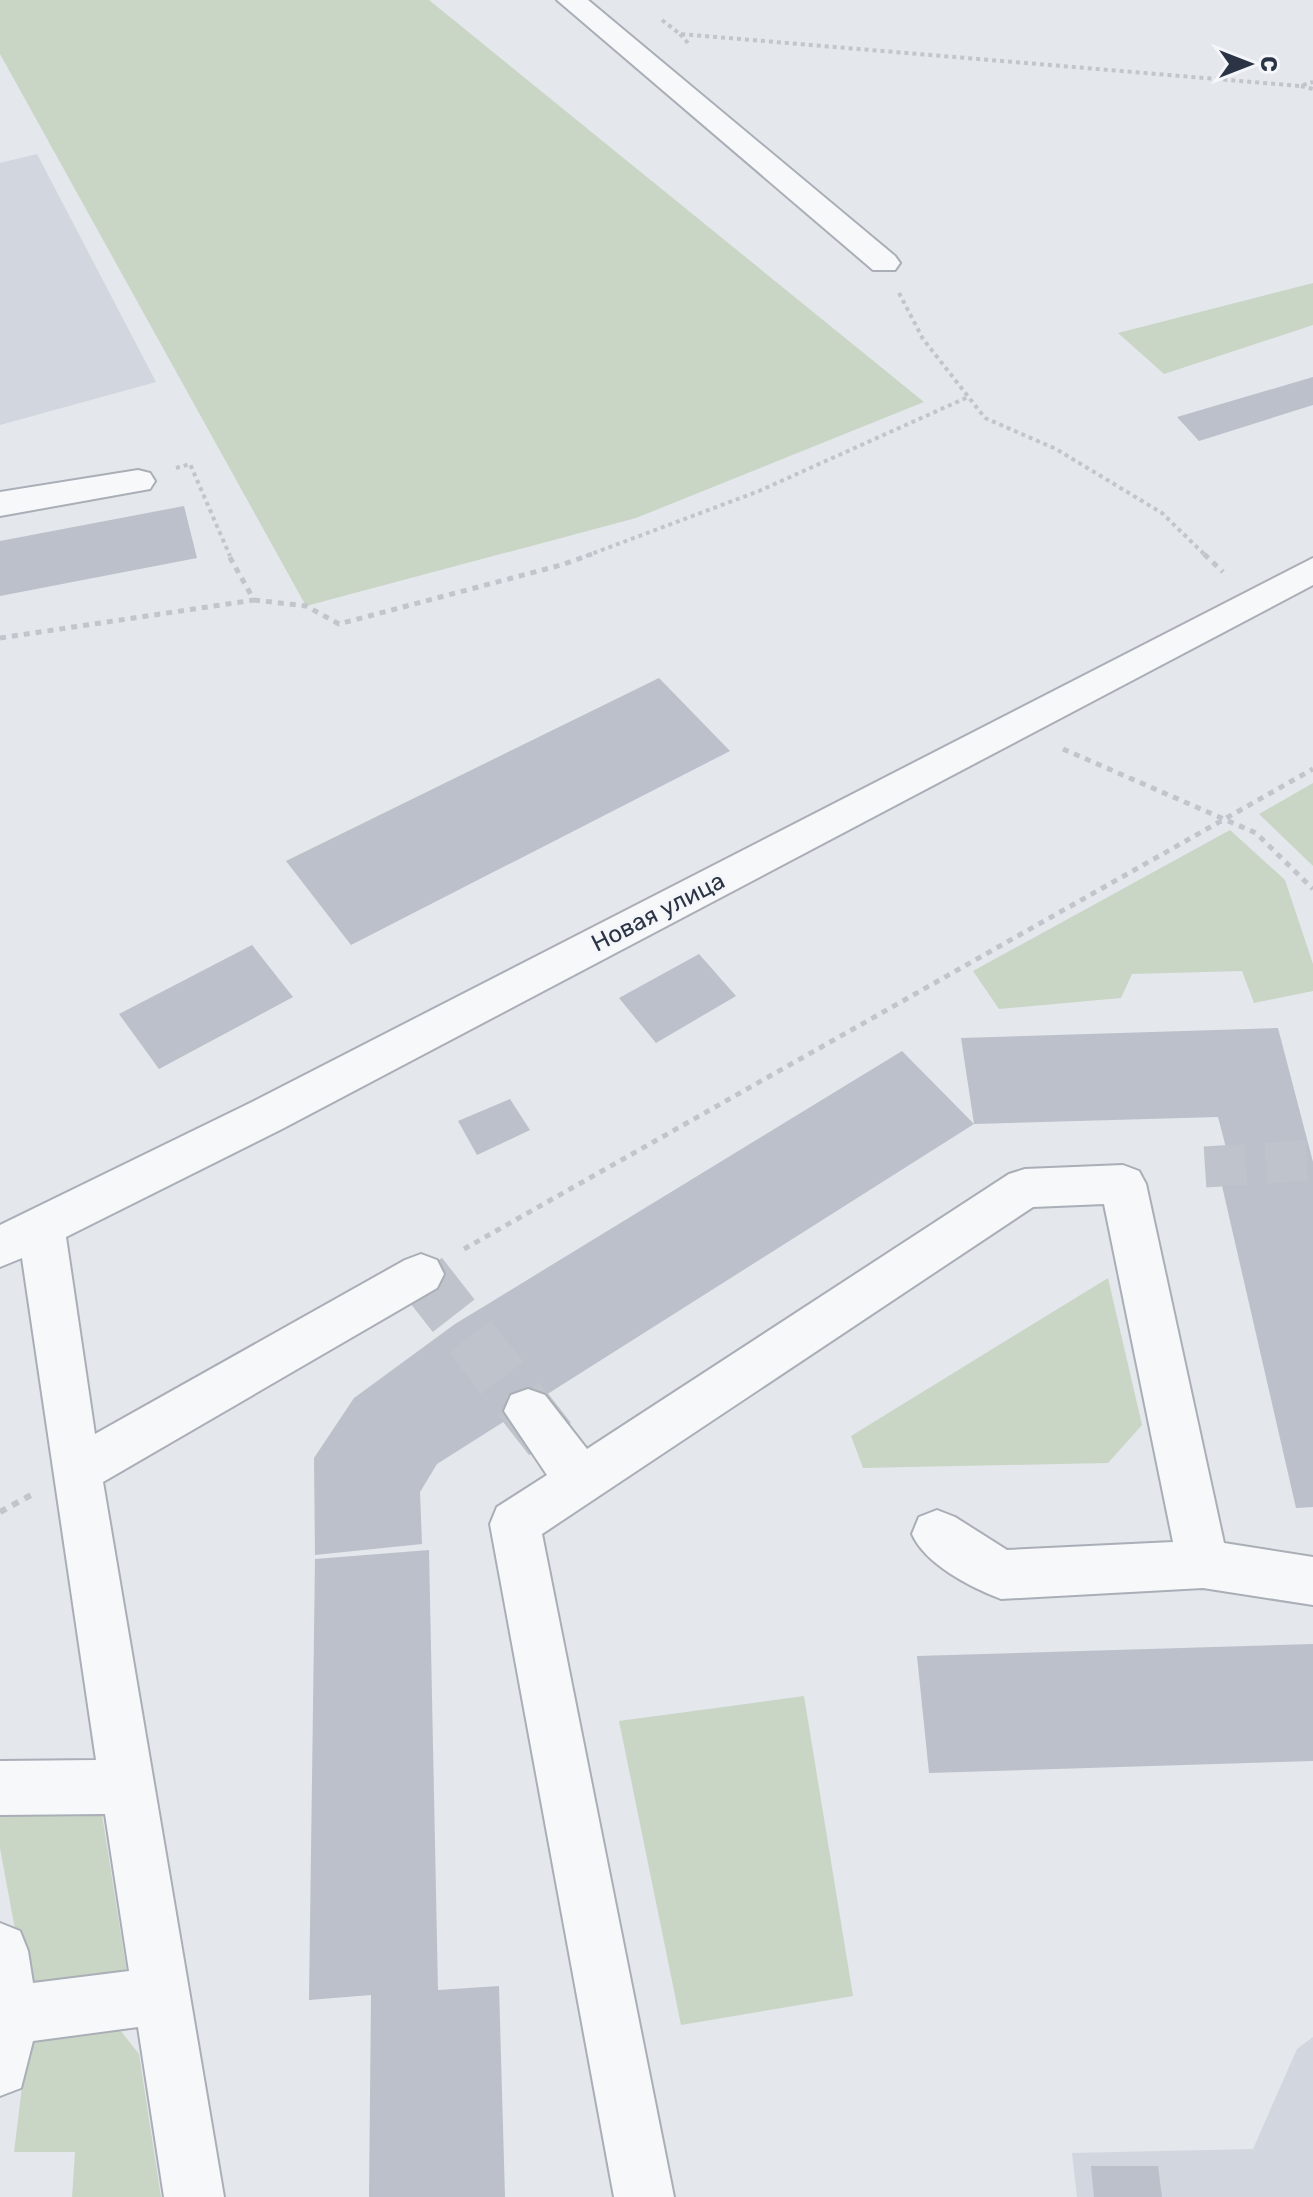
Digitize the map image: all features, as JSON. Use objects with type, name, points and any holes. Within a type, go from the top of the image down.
[{"type":"street","points":[[571,0],[884,263]]},
{"type":"street","points":[[0,504],[138,481]]},
{"type":"street","name":"Новая улица","points":[[20,1236],[266,1116],[1313,570]]},
{"type":"street","points":[[644,2197],[515,1524],[1025,1188],[1123,1184],[1203,1564]]},
{"type":"street","points":[[20,1236],[76,1471],[194,2197]]},
{"type":"street","points":[[76,1471],[421,1274]]},
{"type":"street","points":[[528,1411],[581,1481]]},
{"type":"street","points":[[937,1534],[1001,1575],[1203,1564],[1313,1581]]},
{"type":"street","points":[[0,1788],[128,1787]]},
{"type":"street","points":[[0,1951],[4,2041],[160,1996]]},
{"type":"path","points":[[658,17],[680,34],[1313,89]]},
{"type":"path","points":[[1300,86],[1313,82]]},
{"type":"path","points":[[0,638],[254,600],[306,606],[339,624],[561,565],[759,491],[968,397]]},
{"type":"path","points":[[985,418],[1056,449],[1162,513],[1252,600]]},
{"type":"path","points":[[138,481],[190,464],[226,549],[254,600]]},
{"type":"path","points":[[1013,727],[1256,833],[1313,889]]},
{"type":"path","points":[[421,1274],[1221,818],[1313,769]]},
{"type":"path","points":[[0,1512],[76,1471]]},
{"type":"shaded area","points":[[37,154],[156,382],[0,425],[0,163]]},
{"type":"shaded area","points":[[1313,2037],[1313,2197],[1077,2197],[1072,2153],[1253,2149],[1297,2049]]},
{"type":"green space","points":[[0,0],[429,0],[924,402],[636,518],[306,606],[0,54]]},
{"type":"green space","points":[[1313,283],[1313,325],[1164,374],[1118,333]]},
{"type":"green space","points":[[1313,783],[1313,866],[1259,814]]},
{"type":"green space","points":[[1230,830],[1285,880],[1313,964],[1313,991],[1254,1003],[1242,971],[1132,974],[1121,998],[999,1009],[973,971]]},
{"type":"green space","points":[[1108,1278],[1142,1425],[1108,1463],[863,1468],[851,1436]]},
{"type":"green space","points":[[804,1696],[853,1996],[681,2025],[619,1721]]},
{"type":"green space","points":[[100,1802],[128,1979],[27,1995],[0,1848],[0,1815]]},
{"type":"green space","points":[[112,2020],[139,2054],[161,2197],[72,2197],[75,2152],[14,2152],[28,2038]]},
{"type":"building","points":[[1313,377],[1313,405],[1199,441],[1177,417]]},
{"type":"building","points":[[184,506],[197,558],[0,596],[0,541]]},
{"type":"building","points":[[659,678],[730,751],[351,945],[286,861]]},
{"type":"building","points":[[252,945],[293,997],[159,1069],[119,1014]]},
{"type":"building","points":[[699,954],[736,996],[656,1043],[619,998]]},
{"type":"building","points":[[1278,1028],[1313,1162],[1313,1507],[1296,1508],[1217,1164],[1230,1163],[1218,1117],[974,1124],[961,1038]]},
{"type":"building","points":[[902,1051],[974,1124],[437,1464],[420,1492],[422,1544],[315,1555],[314,1458],[354,1398],[455,1324]]},
{"type":"building","points":[[510,1099],[530,1130],[477,1155],[458,1121]]},
{"type":"building","points":[[429,1550],[438,1990],[499,1986],[505,2197],[369,2197],[371,1995],[309,2000],[315,1559]]},
{"type":"building","points":[[1313,1644],[1313,1761],[929,1773],[917,1656]]},
{"type":"building","points":[[1091,2166],[1158,2166],[1162,2197],[1094,2197]]},
{"type":"tunnel","points":[[1205,1167],[1313,1160]]},
{"type":"tunnel","points":[[421,1274],[550,1439]]}]
